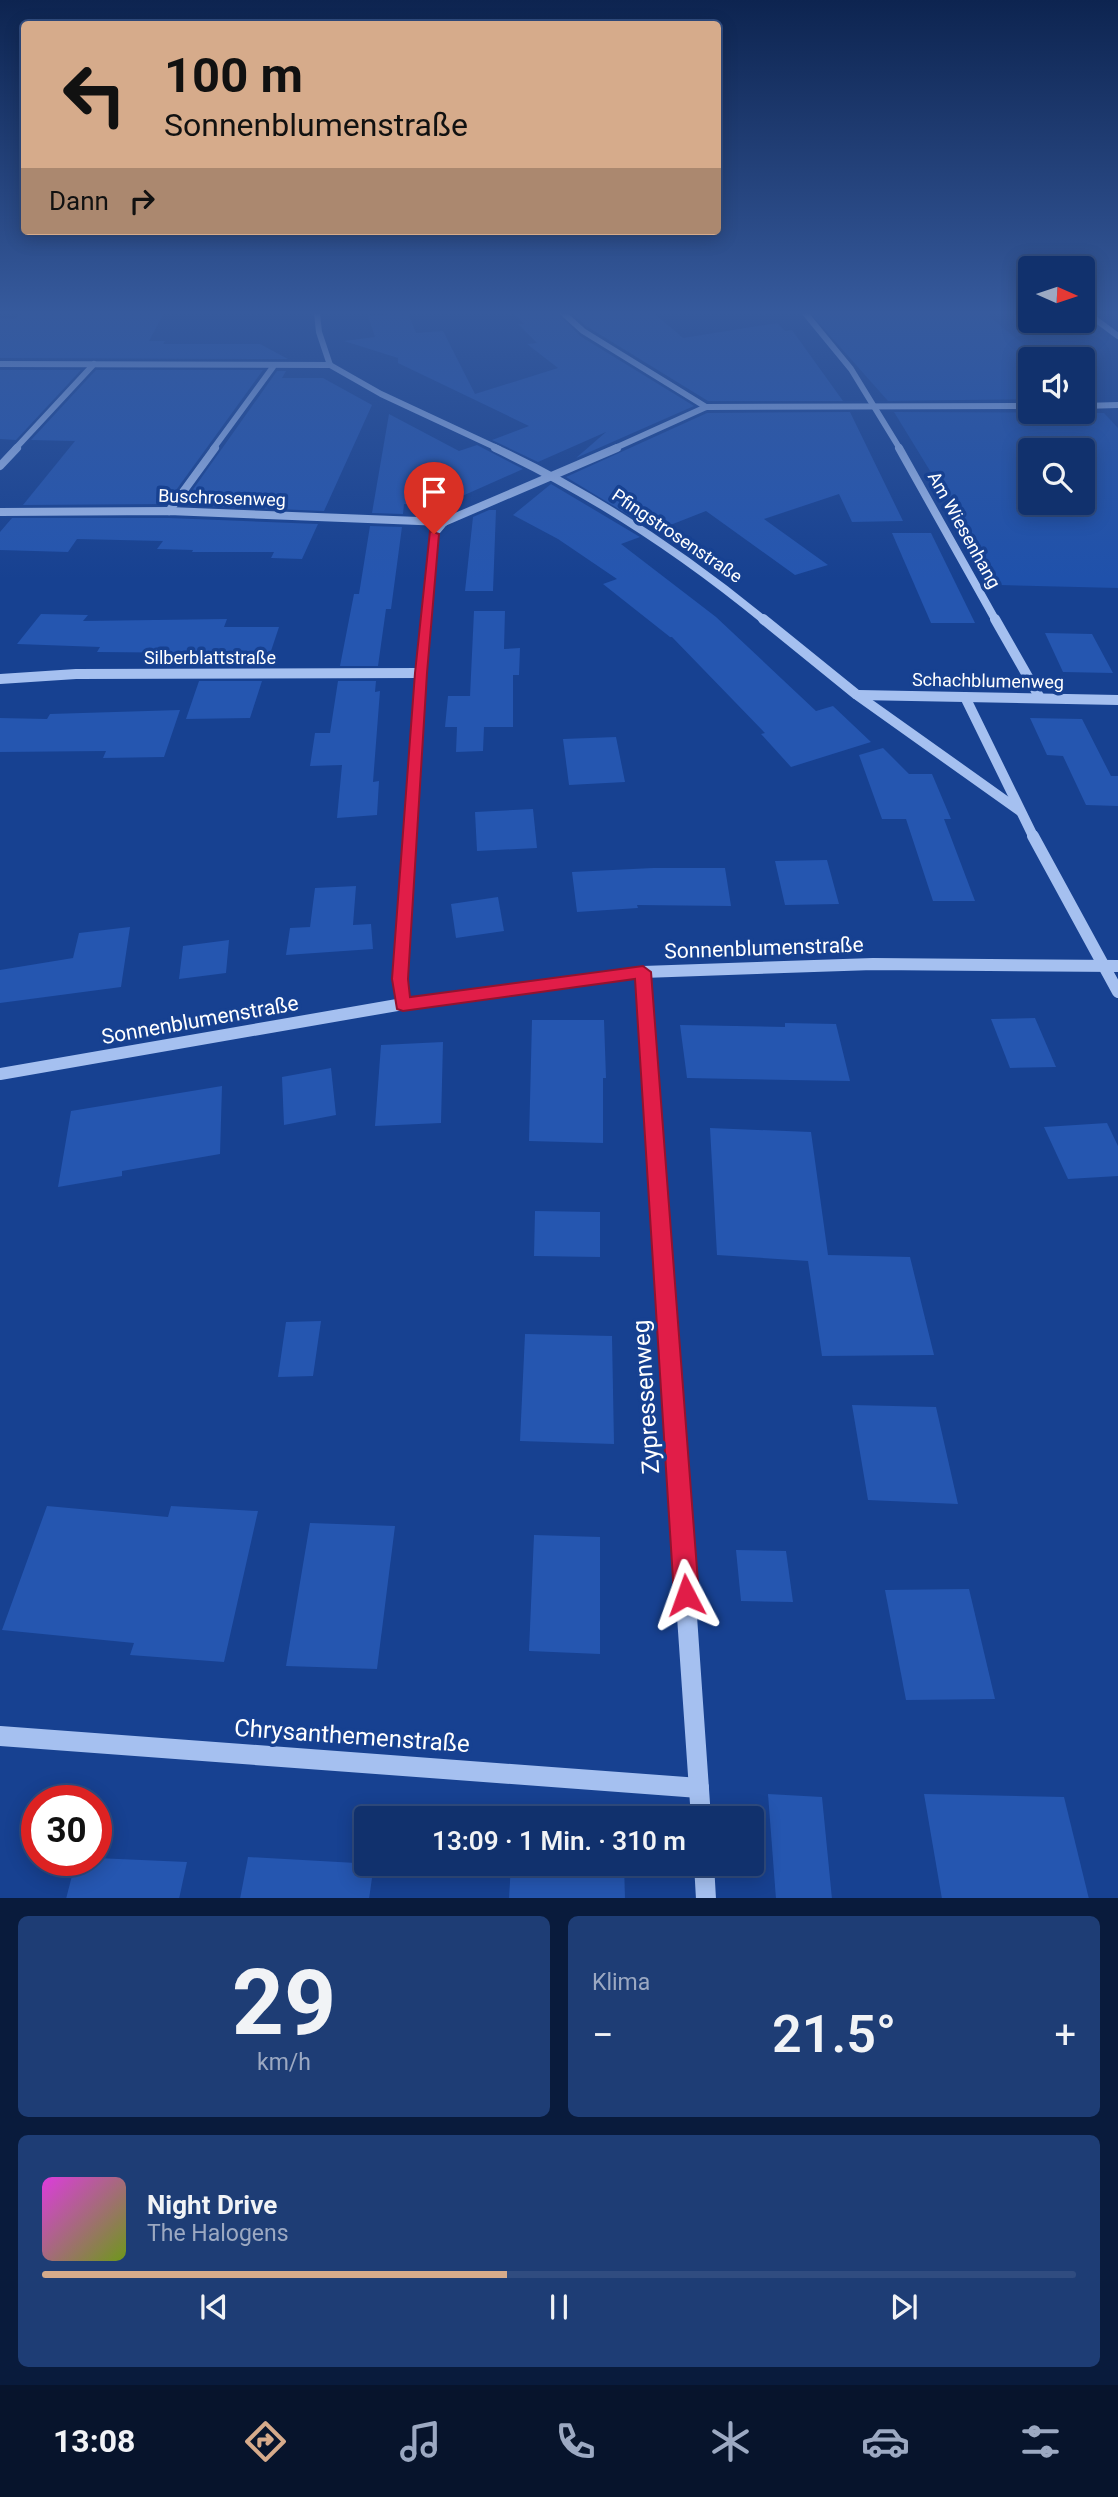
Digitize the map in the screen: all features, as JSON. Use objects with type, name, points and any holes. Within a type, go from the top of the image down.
[{"type":"street","points":[[0,466],[60,402]]},
{"type":"street","points":[[169,511],[248,402]]},
{"type":"street","name":"Pfingstrosenstraße","points":[[397,402],[555,476],[703,570],[857,695],[1020,811]]},
{"type":"street","points":[[697,402],[706,407]]},
{"type":"street","name":"Am Wiesenhang","points":[[872,402],[1041,698]]},
{"type":"street","points":[[1095,405],[1118,405]]},
{"type":"street","points":[[403,1004],[400,979],[421,673],[434,534],[444,522],[555,476],[706,407],[1018,406]]},
{"type":"street","name":"Buschrosenweg","points":[[0,512],[169,511],[444,522]]},
{"type":"street","name":"Silberblattstraße","points":[[0,679],[76,674],[421,673]]},
{"type":"street","name":"Schachblumenweg","points":[[857,695],[1118,700]]},
{"type":"street","name":"Pfingstrosenstraße","points":[[965,697],[1020,811],[1111,965],[1118,992]]},
{"type":"street","name":"Sonnenblumenstraße","points":[[0,1074],[403,1004],[643,972],[873,964],[1111,965]]},
{"type":"street","name":"Zypressenweg","points":[[643,972],[700,1806]]},
{"type":"street","name":"Chrysanthemenstraße","points":[[0,1736],[699,1788]]},
{"type":"street","points":[[705,1876],[706,1898]]},
{"type":"shaded area","points":[[894,412],[1018,413],[1018,424],[1095,424],[1095,413],[1104,413],[1118,428],[1118,588],[1000,585]]},
{"type":"building","points":[[0,402],[52,402],[16,440],[0,439]]},
{"type":"building","points":[[67,402],[240,402],[166,504],[23,505],[75,441],[31,440]]},
{"type":"building","points":[[255,402],[366,402],[372,405],[324,511],[182,505]]},
{"type":"building","points":[[478,402],[687,402],[694,406],[576,458],[606,432],[538,462],[492,440],[529,426]]},
{"type":"building","points":[[850,412],[903,521],[852,522],[839,494],[764,519],[828,565],[795,575],[706,511],[655,531],[566,477],[707,413]]},
{"type":"building","points":[[389,414],[459,451],[477,445],[523,469],[442,505],[413,492],[410,504],[404,504],[403,514],[372,513]]},
{"type":"building","points":[[551,484],[640,537],[621,544],[716,617],[816,711],[833,706],[871,742],[791,767],[761,734],[765,733],[672,637],[603,584],[617,579],[558,539],[513,515]]},
{"type":"building","points":[[496,510],[493,591],[465,591],[473,517]]},
{"type":"building","points":[[12,518],[169,518],[318,524],[302,559],[271,558],[274,552],[192,552],[193,550],[157,549],[163,541],[77,539],[68,552],[0,550],[0,532]]},
{"type":"building","points":[[370,526],[402,527],[391,609],[386,609],[378,666],[340,666],[354,594],[359,594]]},
{"type":"building","points":[[892,533],[931,533],[975,623],[931,623]]},
{"type":"building","points":[[474,611],[505,611],[504,649],[520,648],[519,675],[513,675],[513,727],[484,727],[483,751],[456,752],[457,727],[445,727],[448,696],[470,696]]},
{"type":"building","points":[[41,614],[88,615],[83,621],[227,619],[224,627],[279,627],[266,666],[204,666],[209,653],[97,652],[100,647],[17,644]]},
{"type":"building","points":[[1045,633],[1092,634],[1113,673],[1063,672]]},
{"type":"building","points":[[199,681],[262,681],[250,718],[186,719]]},
{"type":"building","points":[[338,681],[376,681],[375,692],[380,691],[373,782],[379,781],[377,815],[337,818],[342,765],[310,766],[315,733],[330,733]]},
{"type":"building","points":[[180,710],[164,757],[103,758],[106,751],[0,752],[0,718],[47,719],[50,714]]},
{"type":"building","points":[[1030,718],[1082,719],[1111,776],[1118,776],[1118,806],[1086,805],[1063,756],[1047,755]]},
{"type":"building","points":[[616,737],[625,782],[569,785],[563,739]]},
{"type":"building","points":[[883,748],[909,774],[932,774],[951,819],[944,819],[975,901],[933,901],[906,819],[882,819],[859,755]]},
{"type":"building","points":[[533,809],[537,848],[477,851],[475,812]]},
{"type":"building","points":[[827,860],[839,904],[785,905],[775,861]]},
{"type":"building","points":[[725,868],[731,906],[637,905],[638,908],[577,912],[572,872]]},
{"type":"building","points":[[356,886],[353,925],[371,924],[373,949],[286,955],[290,928],[310,927],[315,888]]},
{"type":"building","points":[[498,897],[504,931],[456,938],[451,904]]},
{"type":"building","points":[[130,927],[121,987],[0,1003],[0,970],[73,958],[79,933]]},
{"type":"building","points":[[229,940],[226,973],[179,979],[183,946]]},
{"type":"building","points":[[1035,1018],[1056,1067],[1010,1068],[991,1019]]},
{"type":"building","points":[[532,1020],[604,1020],[606,1078],[603,1078],[603,1143],[529,1141]]},
{"type":"building","points":[[785,1023],[836,1024],[850,1081],[687,1078],[680,1025],[785,1027]]},
{"type":"building","points":[[443,1042],[441,1123],[375,1126],[381,1045]]},
{"type":"building","points":[[331,1068],[336,1115],[284,1125],[282,1077]]},
{"type":"building","points":[[222,1086],[220,1154],[122,1171],[122,1176],[58,1187],[71,1111]]},
{"type":"building","points":[[1107,1123],[1118,1146],[1118,1176],[1068,1179],[1044,1127]]},
{"type":"building","points":[[710,1128],[811,1132],[828,1255],[910,1257],[934,1355],[822,1356],[808,1261],[717,1255]]},
{"type":"building","points":[[535,1211],[600,1212],[600,1257],[534,1256]]},
{"type":"building","points":[[321,1321],[313,1376],[278,1377],[286,1322]]},
{"type":"building","points":[[525,1334],[612,1336],[614,1444],[520,1441]]},
{"type":"building","points":[[852,1405],[936,1407],[958,1504],[868,1500]]},
{"type":"building","points":[[47,1506],[168,1517],[171,1506],[258,1511],[224,1662],[130,1655],[134,1643],[2,1630]]},
{"type":"building","points":[[310,1523],[395,1526],[377,1669],[286,1666]]},
{"type":"building","points":[[534,1535],[600,1537],[600,1654],[529,1651]]},
{"type":"building","points":[[736,1550],[786,1551],[793,1602],[741,1601]]},
{"type":"building","points":[[969,1589],[995,1699],[906,1700],[885,1590]]},
{"type":"building","points":[[768,1794],[822,1797],[832,1898],[776,1898]]},
{"type":"building","points":[[924,1794],[1064,1797],[1089,1898],[942,1898]]},
{"type":"building","points":[[248,1857],[354,1863],[354,1876],[372,1876],[369,1898],[240,1898]]},
{"type":"building","points":[[112,1859],[187,1862],[179,1898],[66,1898],[72,1876],[112,1876]]},
{"type":"building","points":[[510,1876],[624,1876],[625,1898],[509,1898]]},
{"type":"route","points":[[434,534],[421,673],[400,979],[403,1004],[643,972],[686,1595]]}]
